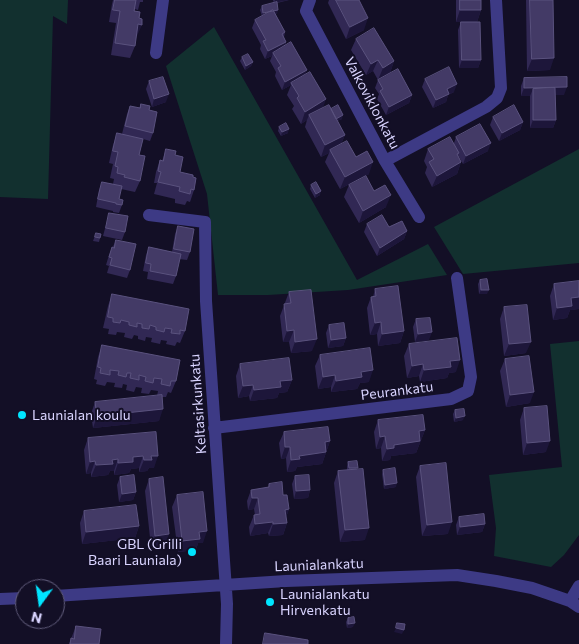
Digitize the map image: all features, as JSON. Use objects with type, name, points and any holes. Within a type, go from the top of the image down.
[{"type":"street","points":[[156,53],[163,0]]},
{"type":"street","name":"Valkoviklonkatu","points":[[310,0],[306,11],[386,162],[419,217]]},
{"type":"street","points":[[386,162],[486,107],[496,98],[501,88],[496,0]]},
{"type":"street","name":"Keltasirkunkatu","points":[[148,216],[205,222],[206,300],[227,604],[226,644]]},
{"type":"street","name":"Peurankatu","points":[[214,428],[451,399],[468,391],[471,376],[457,278]]},
{"type":"street","name":"Launialankatu","points":[[65,595],[286,581],[457,575],[532,588],[574,604]]},
{"type":"street","points":[[574,604],[579,586]]},
{"type":"street","points":[[0,599],[15,598]]},
{"type":"green space","points":[[0,0],[68,0],[67,24],[53,16],[48,199],[0,197]]},
{"type":"green space","points":[[214,27],[357,280],[428,244],[447,275],[348,290],[268,295],[218,295],[207,194],[166,66]]},
{"type":"green space","points":[[579,149],[579,263],[463,274],[434,227]]},
{"type":"green space","points":[[579,341],[579,535],[564,555],[551,567],[494,556],[496,528],[489,475],[562,467],[550,344]]},
{"type":"building","points":[[115,0],[136,0],[134,11],[140,12],[139,18],[142,19],[142,25],[138,24],[135,46],[115,43],[120,11],[113,10]]},
{"type":"building","points":[[336,0],[359,0],[368,18],[350,27]]},
{"type":"building","points":[[460,0],[481,0],[481,10],[460,10]]},
{"type":"building","points":[[530,0],[553,0],[554,58],[532,59]]},
{"type":"building","points":[[277,2],[278,10],[263,13],[262,6]]},
{"type":"building","points":[[273,10],[285,32],[282,34],[286,42],[268,51],[263,41],[266,40],[255,20]]},
{"type":"building","points":[[461,22],[480,22],[481,60],[462,60]]},
{"type":"building","points":[[374,28],[394,61],[383,68],[378,60],[371,64],[356,39]]},
{"type":"building","points":[[291,42],[307,70],[285,82],[278,68],[281,66],[273,53]]},
{"type":"building","points":[[248,54],[253,62],[246,66],[242,57]]},
{"type":"building","points":[[449,67],[457,84],[447,89],[449,94],[436,100],[425,79]]},
{"type":"building","points":[[398,69],[412,95],[389,107],[380,91],[383,89],[378,80]]},
{"type":"building","points":[[310,72],[326,99],[305,112],[297,98],[299,96],[291,83]]},
{"type":"building","points":[[163,77],[169,94],[154,99],[149,81]]},
{"type":"building","points":[[567,77],[567,87],[524,88],[524,78]]},
{"type":"building","points":[[555,88],[556,120],[533,120],[533,89]]},
{"type":"building","points":[[141,104],[150,106],[149,110],[157,112],[153,133],[125,126],[130,106],[140,108]]},
{"type":"building","points":[[329,105],[345,135],[325,145],[309,115]]},
{"type":"building","points":[[338,105],[343,115],[336,119],[331,109]]},
{"type":"building","points":[[514,105],[523,122],[502,133],[493,117]]},
{"type":"building","points":[[286,123],[289,129],[282,132],[279,127]]},
{"type":"building","points":[[480,124],[491,143],[466,156],[456,137]]},
{"type":"building","points":[[117,133],[143,139],[139,155],[145,156],[140,181],[117,173],[118,167],[115,166],[118,152],[113,151]]},
{"type":"building","points":[[450,137],[459,153],[457,154],[461,162],[437,176],[429,162],[434,159],[428,149]]},
{"type":"building","points":[[347,141],[356,157],[367,151],[373,162],[345,177],[330,150]]},
{"type":"building","points":[[166,149],[176,151],[175,155],[183,157],[180,172],[193,175],[196,178],[194,190],[191,189],[190,194],[179,191],[180,187],[158,182],[161,172],[158,171],[160,160],[163,161]]},
{"type":"building","points":[[366,176],[374,191],[385,185],[391,195],[363,211],[349,185]]},
{"type":"building","points":[[102,182],[122,186],[119,199],[123,200],[122,205],[98,199]]},
{"type":"building","points":[[316,182],[321,191],[316,194],[311,185]]},
{"type":"building","points":[[109,213],[128,216],[125,232],[106,228]]},
{"type":"building","points":[[382,215],[389,227],[402,221],[407,231],[380,248],[367,224]]},
{"type":"building","points":[[178,226],[194,229],[190,252],[174,249]]},
{"type":"building","points":[[96,233],[101,234],[100,238],[95,237]]},
{"type":"building","points":[[116,240],[136,244],[130,270],[110,265],[112,258],[109,257]]},
{"type":"building","points":[[149,247],[181,254],[176,276],[150,271],[151,264],[146,263]]},
{"type":"building","points":[[487,279],[489,290],[481,290],[480,280]]},
{"type":"building","points":[[579,281],[579,297],[571,298],[572,306],[557,308],[554,284]]},
{"type":"building","points":[[398,286],[404,331],[382,334],[381,322],[375,323],[371,297],[376,296],[375,289]]},
{"type":"building","points":[[311,290],[317,339],[295,342],[294,330],[287,331],[284,304],[291,303],[289,292]]},
{"type":"building","points":[[112,294],[189,309],[185,331],[180,330],[180,334],[171,333],[172,329],[165,328],[164,332],[156,330],[156,327],[150,325],[149,329],[142,328],[142,324],[137,323],[137,327],[121,320],[120,323],[113,322],[113,318],[108,317]]},
{"type":"building","points":[[527,305],[531,342],[509,344],[504,307]]},
{"type":"building","points":[[430,318],[432,332],[418,334],[416,319]]},
{"type":"building","points":[[344,323],[346,338],[331,340],[329,325]]},
{"type":"building","points":[[457,338],[460,360],[450,361],[451,367],[424,370],[423,364],[412,366],[409,344]]},
{"type":"building","points":[[102,345],[180,360],[176,381],[171,381],[170,386],[161,384],[162,379],[154,378],[153,383],[145,381],[146,377],[139,375],[139,380],[130,378],[131,373],[127,373],[126,377],[118,375],[119,371],[110,370],[110,375],[100,373],[101,368],[98,367]]},
{"type":"building","points":[[370,348],[373,370],[361,372],[362,377],[336,381],[335,375],[323,377],[320,355]]},
{"type":"building","points":[[529,356],[534,392],[510,395],[505,359]]},
{"type":"building","points":[[289,358],[292,380],[280,381],[281,387],[254,390],[253,385],[243,386],[240,364]]},
{"type":"building","points":[[162,395],[163,409],[97,416],[95,402]]},
{"type":"building","points":[[547,406],[550,441],[527,443],[524,408]]},
{"type":"building","points":[[464,409],[465,416],[456,418],[455,410]]},
{"type":"building","points":[[423,415],[425,430],[419,431],[420,441],[394,445],[394,448],[387,449],[385,436],[380,437],[378,420]]},
{"type":"building","points":[[328,427],[330,441],[325,442],[326,452],[299,456],[300,459],[291,460],[290,447],[285,447],[284,432]]},
{"type":"building","points":[[156,432],[158,456],[151,456],[152,460],[144,460],[143,456],[133,457],[133,462],[118,463],[118,459],[112,460],[113,464],[96,465],[95,461],[90,462],[88,438]]},
{"type":"building","points":[[357,461],[358,468],[349,468],[348,462]]},
{"type":"building","points":[[446,463],[452,522],[427,525],[420,466]]},
{"type":"building","points":[[395,468],[397,483],[385,485],[383,470]]},
{"type":"building","points":[[363,469],[369,528],[345,530],[338,471]]},
{"type":"building","points":[[134,475],[136,492],[122,494],[120,477]]},
{"type":"building","points":[[309,475],[310,490],[296,491],[295,476]]},
{"type":"building","points":[[163,477],[169,534],[155,536],[149,479]]},
{"type":"building","points":[[282,482],[283,495],[287,495],[289,509],[285,510],[287,523],[255,524],[254,515],[260,514],[258,498],[252,498],[251,490],[269,487],[269,484]]},
{"type":"building","points":[[203,492],[207,531],[199,532],[200,539],[182,541],[177,495]]},
{"type":"building","points":[[136,505],[139,526],[86,532],[84,511]]},
{"type":"building","points":[[484,514],[485,524],[460,527],[459,517]]},
{"type":"building","points":[[354,617],[355,623],[348,624],[348,618]]},
{"type":"building","points":[[397,623],[405,624],[404,630],[396,628]]},
{"type":"building","points":[[76,626],[101,629],[99,644],[70,644],[71,638],[74,639]]},
{"type":"building","points":[[265,633],[308,640],[308,644],[263,644]]},
{"type":"place","name":"Launialan koulu","points":[[22,415]]},
{"type":"place","name":"GBL (Grilli Baari Launiala)","points":[[192,552]]},
{"type":"place","name":"Launialankatu Hirvenkatu","points":[[270,602]]}]
